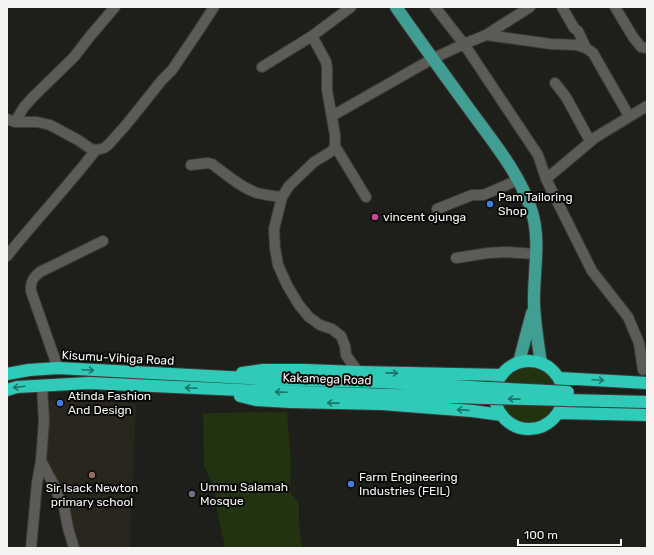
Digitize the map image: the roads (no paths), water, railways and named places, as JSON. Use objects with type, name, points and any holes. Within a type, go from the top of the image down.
[{"type":"highway","points":[[530,361],[540,363],[550,368],[557,375],[562,385],[562,406],[559,413],[549,423],[540,428],[529,430],[518,428],[509,423],[497,406],[495,395],[497,384],[502,375],[510,367],[519,362],[530,361]]},
{"type":"highway","name":"Kisumu-Vihiga Road","points":[[7,374],[22,371],[58,368],[264,380],[381,382],[568,392],[647,394]]},
{"type":"highway","points":[[228,377],[245,372],[263,370],[502,375]]},
{"type":"highway","points":[[559,378],[647,383]]},
{"type":"highway","name":"Kakamega Road","points":[[7,390],[17,387],[89,384],[230,390],[647,402]]},
{"type":"highway","points":[[230,390],[240,396],[256,400],[382,404],[472,411],[502,415]]},
{"type":"highway","points":[[559,413],[647,415]]},
{"type":"main road","points":[[396,7],[432,59],[501,152],[518,180],[527,199],[532,212],[536,233],[534,306],[540,363]]},
{"type":"main road","points":[[519,362],[534,306]]},
{"type":"street","points":[[11,120],[74,57],[115,7]]},
{"type":"street","points":[[11,120],[37,122],[50,125],[91,149],[96,150],[108,146],[137,113],[162,80],[172,70],[214,7]]},
{"type":"street","points":[[262,67],[312,36],[351,7]]},
{"type":"street","points":[[435,7],[464,44],[538,155],[546,179],[592,271],[628,317],[639,343],[643,370]]},
{"type":"street","points":[[332,116],[432,59],[486,35],[530,7]]},
{"type":"street","points":[[562,7],[586,48]]},
{"type":"street","points":[[615,7],[633,37],[641,47],[647,48]]},
{"type":"street","points":[[486,35],[551,44],[577,45],[586,48],[593,53],[629,116]]},
{"type":"street","points":[[312,36],[326,62],[327,90],[336,135],[335,146],[332,151],[314,162],[289,186],[282,197],[274,229],[275,248],[278,265],[287,285],[299,305],[309,317],[320,325],[332,329],[341,336],[345,346],[346,355],[358,372]]},
{"type":"street","points":[[555,83],[566,97],[590,141]]},
{"type":"street","points":[[546,179],[590,141],[647,106]]},
{"type":"street","points":[[335,146],[366,197]]},
{"type":"street","points":[[7,256],[75,177],[96,150]]},
{"type":"street","points":[[191,165],[212,164],[249,190],[282,197]]},
{"type":"street","points":[[436,209],[472,195],[488,193],[518,180]]},
{"type":"street","points":[[58,368],[31,291],[30,286],[32,279],[40,272],[103,242]]},
{"type":"street","points":[[456,258],[506,252],[536,254]]},
{"type":"street","points":[[31,548],[44,422],[42,386]]},
{"type":"street","points":[[40,461],[64,505],[68,528],[74,548]]},
{"type":"place","name":"Pam Tailoring Shop","points":[[490,204]]},
{"type":"place","name":"vincent ojunga","points":[[375,217]]},
{"type":"place","name":"Atinda Fashion And Design","points":[[60,403]]},
{"type":"place","name":"Sir Isack Newton primary school","points":[[92,475]]},
{"type":"place","name":"Farm Engineering Industries (FEIL)","points":[[351,484]]},
{"type":"place","name":"Ummu Salamah Mosque","points":[[192,494]]}]
